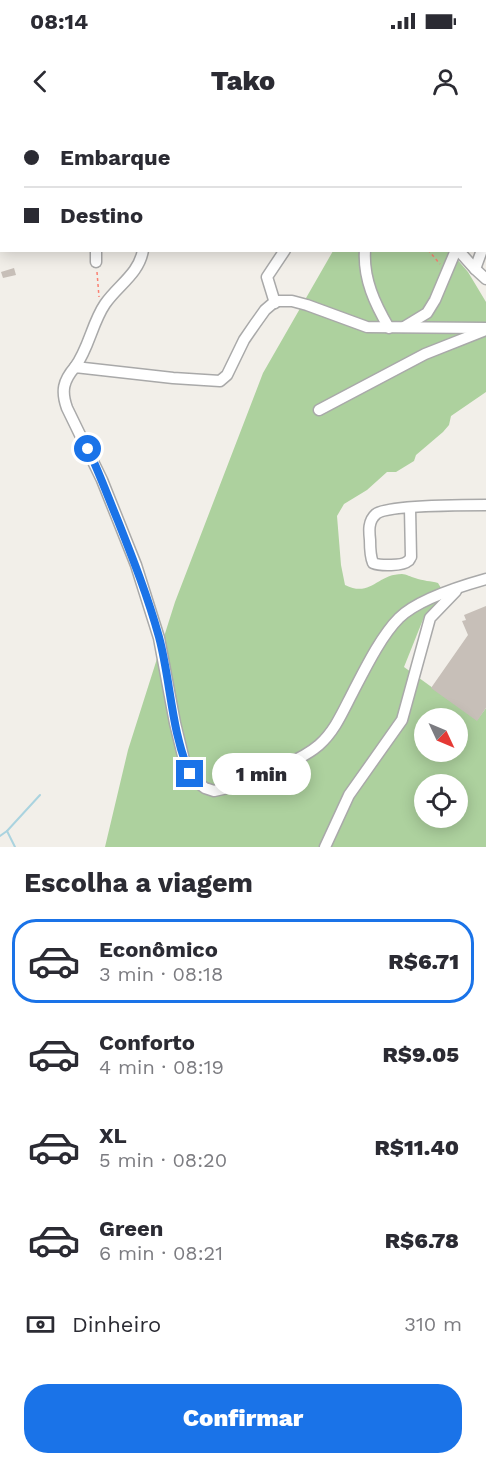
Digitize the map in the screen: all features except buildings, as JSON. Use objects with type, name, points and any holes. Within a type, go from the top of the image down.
[{"type":"lane","points":[[142,252],[130,277],[100,311],[84,353],[66,377],[64,399],[102,480],[136,565],[159,638],[184,760],[190,774],[197,782],[205,789],[214,791],[223,789],[300,758],[318,746],[331,732],[377,649],[399,617],[427,600],[486,579]]},
{"type":"lane","points":[[274,303],[267,277],[284,252]]},
{"type":"lane","points":[[365,252],[367,279],[376,305],[389,328]]},
{"type":"lane","points":[[403,327],[426,313],[431,306],[456,252]]},
{"type":"lane","points":[[459,252],[486,279]]},
{"type":"lane","points":[[475,269],[482,252]]},
{"type":"lane","points":[[475,269],[486,287]]},
{"type":"lane","points":[[75,367],[220,381],[227,375],[244,340],[265,310],[274,303],[282,301],[307,305],[367,327],[486,329]]},
{"type":"lane","points":[[319,410],[425,354],[486,329]]},
{"type":"lane","points":[[410,508],[410,560],[403,563],[379,565],[373,563],[370,521],[381,510],[461,504],[486,505]]},
{"type":"lane","points":[[325,847],[349,795],[402,720],[430,618],[458,589]]},
{"type":"path","points":[[96,256],[100,311]]},
{"type":"green space","points":[[332,252],[451,252],[468,272],[486,302],[486,392],[451,416],[449,425],[416,455],[414,461],[396,472],[387,472],[367,490],[344,504],[337,516],[345,585],[361,589],[393,575],[405,574],[438,583],[441,588],[440,600],[424,617],[404,667],[460,708],[414,708],[414,762],[468,762],[468,713],[477,720],[486,708],[486,847],[105,847],[128,750],[175,602],[263,373]]},
{"type":"waterway","points":[[0,836],[40,795]]},
{"type":"waterway","points":[[7,831],[15,847]]},
{"type":"route","points":[[88,449],[136,565],[159,638],[175,723],[184,760],[190,774]]}]
